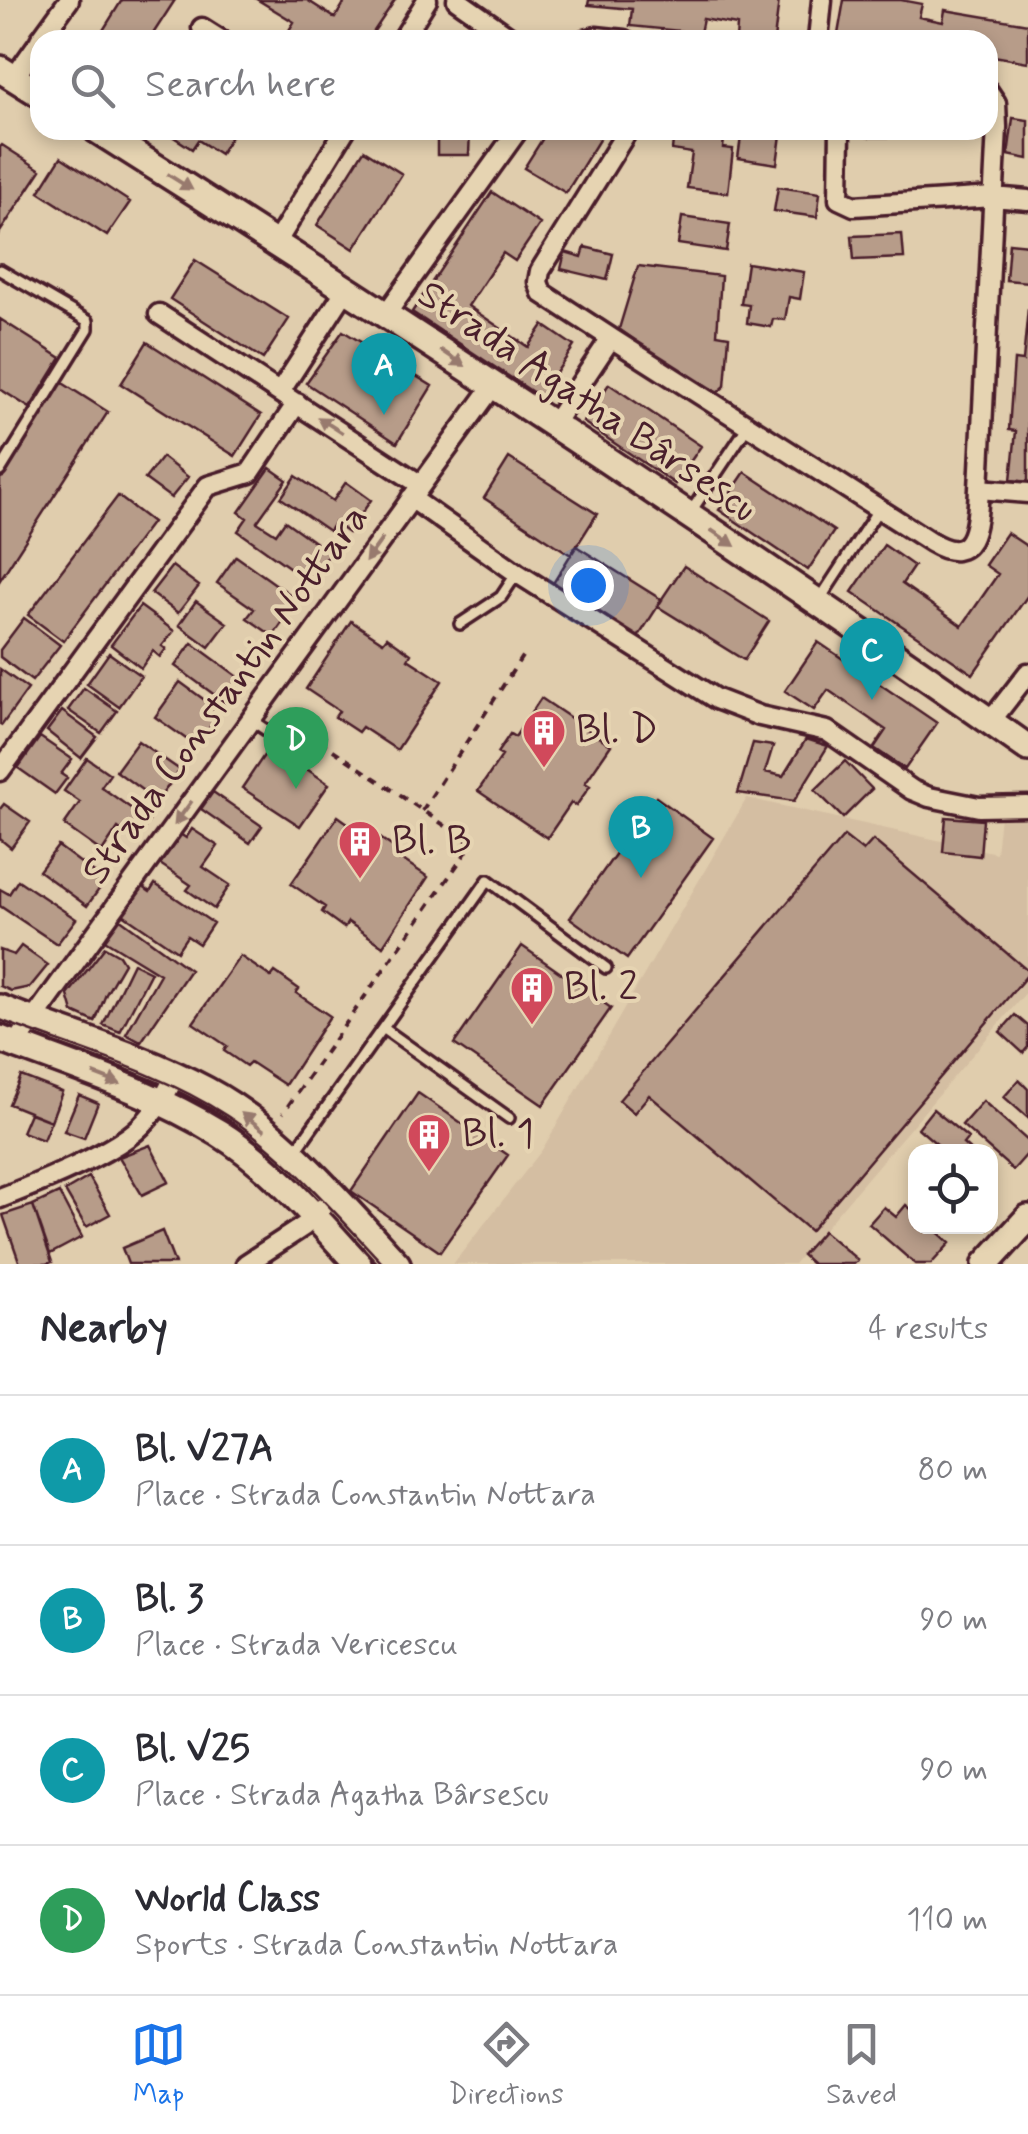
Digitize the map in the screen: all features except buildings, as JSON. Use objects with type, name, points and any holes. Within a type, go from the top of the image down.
[{"type":"street","points":[[48,30],[70,0]]},
{"type":"street","points":[[408,30],[427,0]]},
{"type":"street","points":[[457,0],[495,30]]},
{"type":"street","points":[[819,30],[822,0]]},
{"type":"street","points":[[30,50],[7,73],[30,88]]},
{"type":"street","name":"Strada Agatha Bârsescu","points":[[113,140],[347,288],[818,601],[1028,748]]},
{"type":"street","points":[[276,243],[339,140]]},
{"type":"street","points":[[496,140],[496,161]]},
{"type":"street","points":[[386,314],[511,140]]},
{"type":"street","points":[[622,140],[540,271],[542,294],[878,510],[946,552],[956,553],[973,534],[978,489],[994,140]]},
{"type":"street","points":[[840,140],[838,199],[854,206],[992,197],[1028,200]]},
{"type":"street","points":[[280,392],[347,288]]},
{"type":"street","points":[[160,314],[297,403],[517,573],[716,699],[760,716],[827,732],[912,790],[930,797],[979,807],[1028,806]]},
{"type":"street","points":[[553,426],[611,338]]},
{"type":"street","name":"Strada Constantin Nottara","points":[[8,1042],[32,1021],[493,386]]},
{"type":"street","points":[[0,771],[208,486],[250,473],[297,403]]},
{"type":"street","points":[[978,489],[1028,494]]},
{"type":"street","points":[[990,722],[1028,673]]},
{"type":"street","points":[[0,1008],[176,1075],[222,1100],[292,1155],[397,1264]]},
{"type":"street","points":[[8,1042],[160,1102],[222,1134],[267,1171],[358,1264]]},
{"type":"street","points":[[0,1198],[129,1137],[160,1102],[176,1075]]},
{"type":"street","points":[[246,1264],[314,1216],[334,1197]]},
{"type":"street","points":[[986,1264],[1028,1218]]},
{"type":"lane","points":[[0,270],[88,320],[88,329],[0,471]]},
{"type":"lane","points":[[689,516],[748,426]]},
{"type":"lane","points":[[818,601],[878,510]]},
{"type":"lane","points":[[460,624],[501,597],[517,573]]},
{"type":"lane","points":[[251,720],[305,756]]},
{"type":"lane","points":[[292,1155],[488,880],[606,968]]},
{"type":"lane","points":[[383,1028],[509,1118]]},
{"type":"path","points":[[422,811],[523,655]]},
{"type":"path","points":[[263,703],[472,844],[268,1134]]},
{"type":"shaded area","points":[[747,798],[996,853],[1000,816],[1028,812],[1028,990],[794,1264],[453,1264],[542,1150]]},
{"type":"tram line","points":[[0,1020],[145,1073],[227,1116],[289,1166],[383,1264]]},
{"type":"place","name":"Bl. V27A","points":[[384,415]]},
{"type":"place","name":"Bl. V25","points":[[872,700]]},
{"type":"place","name":"Bl. D","points":[[544,769]]},
{"type":"place","name":"World Class","points":[[296,789]]},
{"type":"place","name":"Bl. 3","points":[[641,878]]},
{"type":"place","name":"Bl. B","points":[[360,880]]},
{"type":"place","name":"Bl. 2","points":[[532,1026]]},
{"type":"place","name":"Bl. 1","points":[[429,1173]]}]
